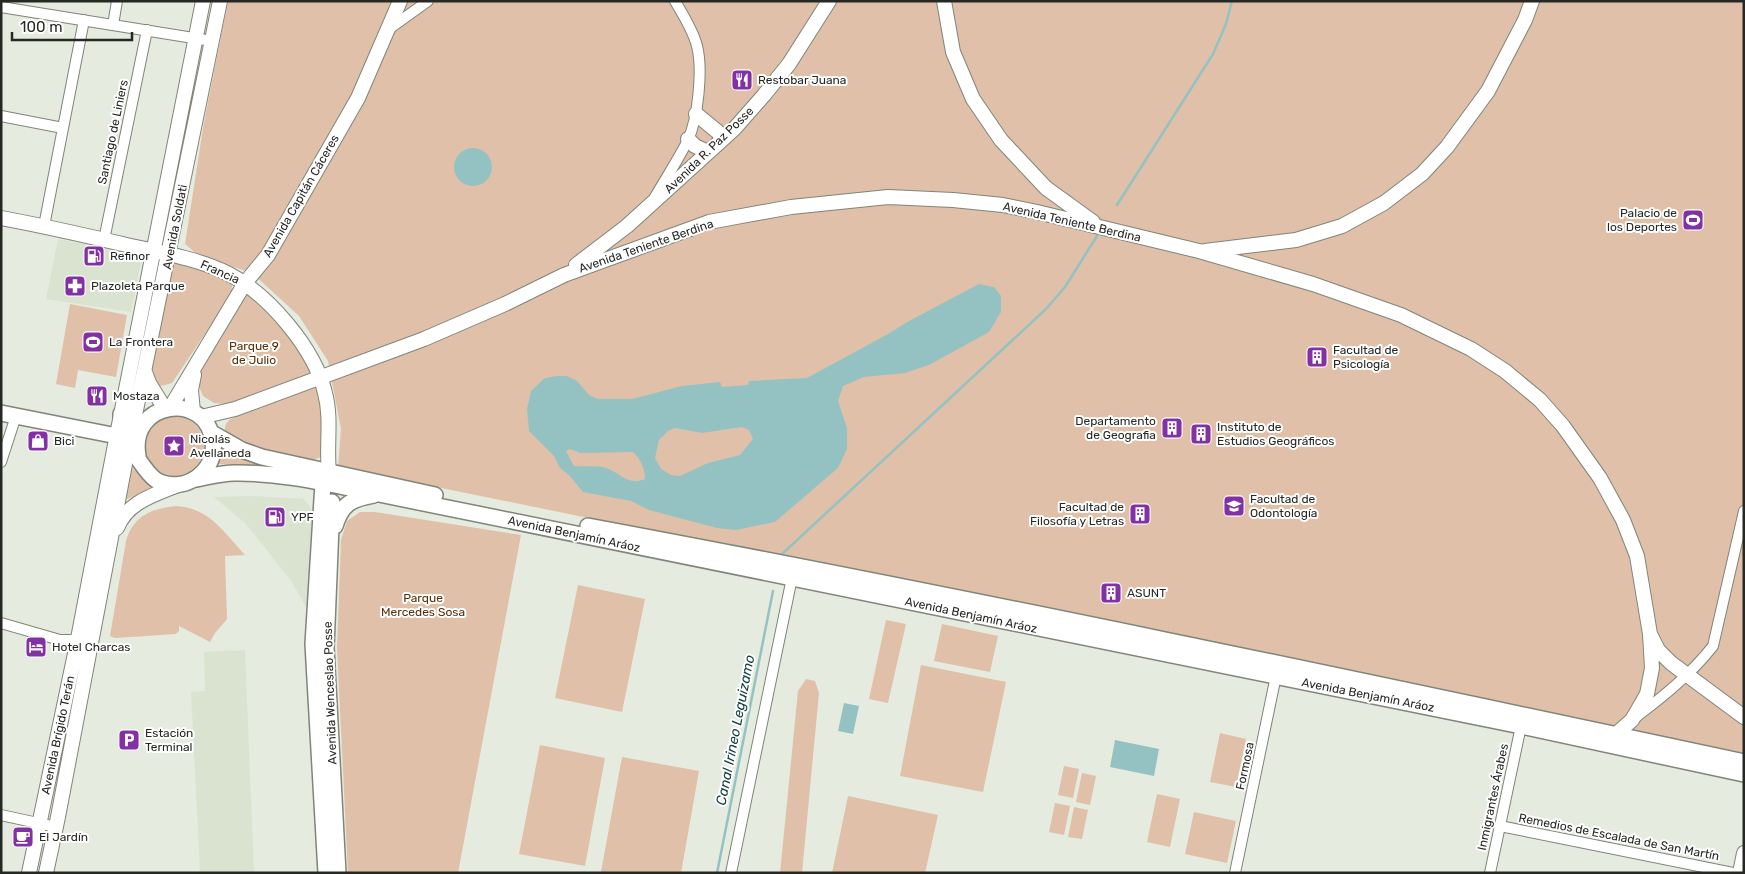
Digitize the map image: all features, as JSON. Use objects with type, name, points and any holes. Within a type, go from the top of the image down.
[{"type":"main road","points":[[135,416],[156,413],[168,408]]},
{"type":"main road","name":"Avenida Benjamín Aráoz","points":[[168,408],[182,408],[242,450],[328,480],[378,494],[793,572],[1277,670],[1616,734],[1744,762]]},
{"type":"main road","points":[[1,413],[126,442],[137,440],[142,425],[135,416]]},
{"type":"main road","points":[[126,442],[135,416]]},
{"type":"main road","points":[[196,479],[204,472],[213,454],[214,443],[204,423]]},
{"type":"main road","points":[[126,442],[148,474],[167,484],[178,484]]},
{"type":"main road","name":"Avenida Benjamín Aráoz","points":[[178,484],[231,473],[328,480],[550,519],[793,572]]},
{"type":"main road","points":[[284,477],[309,491],[322,508]]},
{"type":"main road","points":[[326,873],[314,644],[322,508],[328,480]]},
{"type":"main road","name":"Avenida Wenceslao Posse","points":[[328,480],[331,536],[326,648],[338,873]]},
{"type":"main road","points":[[331,536],[338,515],[346,505],[360,498],[378,494]]},
{"type":"main road","name":"Avenida Benjamín Aráoz","points":[[1277,670],[1521,726],[1744,774]]},
{"type":"street","points":[[113,25],[117,1]]},
{"type":"street","name":"Avenida Soldati","points":[[135,416],[154,251],[203,1]]},
{"type":"street","name":"Avenida Soldati","points":[[135,416],[220,1]]},
{"type":"street","name":"Avenida Capitán Cáceres","points":[[168,408],[245,284],[268,255],[358,98],[400,1]]},
{"type":"street","points":[[388,30],[428,1]]},
{"type":"street","points":[[649,207],[688,139],[696,114],[699,74],[697,46],[687,22],[675,1]]},
{"type":"street","name":"Avenida R. Paz Posse","points":[[564,275],[627,226],[724,138],[764,95],[789,64],[829,1]]},
{"type":"street","points":[[944,1],[953,52],[964,81],[973,99],[1000,140],[1046,188],[1098,226]]},
{"type":"street","points":[[1199,252],[1296,240],[1342,226],[1384,203],[1422,174],[1447,147],[1488,91],[1525,20],[1532,1]]},
{"type":"street","points":[[1,6],[212,41]]},
{"type":"street","points":[[44,226],[84,20]]},
{"type":"street","name":"Santiago de Liniers","points":[[104,240],[147,30]]},
{"type":"street","points":[[696,114],[724,138]]},
{"type":"street","points":[[1,116],[63,128]]},
{"type":"street","points":[[688,139],[695,146],[708,152]]},
{"type":"street","name":"Avenida Teniente Berdina","points":[[204,423],[217,419],[229,411],[445,331],[564,275],[709,222],[791,207],[879,198],[953,200],[1003,205],[1098,226],[1199,252],[1312,284],[1401,315],[1471,349],[1504,371],[1540,400],[1582,450],[1600,478],[1623,520],[1637,556],[1650,634],[1652,668],[1647,694],[1632,720],[1616,734]]},
{"type":"street","name":"Francia","points":[[1,218],[169,255],[208,266],[228,274],[245,284],[264,298],[285,320],[304,348],[320,377],[326,393],[330,426],[328,454]]},
{"type":"street","points":[[197,362],[191,390],[204,423]]},
{"type":"street","points":[[145,372],[149,383],[168,408]]},
{"type":"street","points":[[1,462],[16,416]]},
{"type":"street","points":[[126,442],[135,416]]},
{"type":"street","name":"Avenida Brígido Terán","points":[[46,873],[109,550],[126,442]]},
{"type":"street","name":"Avenida Brígido Terán","points":[[29,873],[78,638],[126,442]]},
{"type":"street","name":"Avenida Wenceslao Posse","points":[[328,454],[328,480]]},
{"type":"street","points":[[109,550],[118,525],[127,511],[140,501],[178,484]]},
{"type":"street","points":[[1632,720],[1687,675],[1713,646],[1744,511]]},
{"type":"street","points":[[731,873],[793,572]]},
{"type":"street","points":[[1,623],[60,640],[71,640],[89,633],[95,622]]},
{"type":"street","points":[[1650,634],[1658,650],[1687,675],[1744,717]]},
{"type":"street","points":[[60,640],[67,645],[72,665]]},
{"type":"street","name":"Formosa","points":[[1235,873],[1277,670]]},
{"type":"street","name":"Inmigrantes Árabes","points":[[1490,873],[1521,726]]},
{"type":"street","points":[[1,815],[56,827]]},
{"type":"street","name":"Remedios de Escalada de San Martín","points":[[1500,826],[1733,873]]},
{"type":"street","points":[[1740,873],[1744,853]]},
{"type":"shaded area","points":[[58,239],[142,256],[131,312],[46,299]]},
{"type":"shaded area","points":[[252,496],[304,499],[312,510],[308,611],[292,582],[246,524],[214,497]]},
{"type":"shaded area","points":[[245,650],[254,873],[200,873],[191,692],[205,691],[204,652]]},
{"type":"green space","name":"Parque 9 de Julio","points":[[228,1],[1744,1],[1743,753],[338,467],[341,429],[328,361],[299,316],[252,273],[198,255],[185,244],[204,122]]},
{"type":"green space","name":"Parque 9 de Julio","points":[[174,262],[231,280],[233,292],[172,383],[161,386],[155,383],[151,369]]},
{"type":"green space","name":"Parque 9 de Julio","points":[[247,291],[267,309],[302,352],[310,374],[227,404],[214,403],[203,396],[197,382],[201,366]]},
{"type":"green space","name":"La Frontera","points":[[70,304],[127,315],[116,377],[78,370],[75,388],[56,384]]},
{"type":"green space","name":"Parque 9 de Julio","points":[[314,386],[319,389],[323,410],[323,450],[321,457],[313,460],[302,459],[260,451],[224,432],[226,424],[230,419]]},
{"type":"green space","points":[[174,416],[191,421],[199,429],[204,446],[199,463],[191,471],[174,476],[157,471],[149,463],[144,446],[149,429],[157,421]]},
{"type":"green space","points":[[218,445],[312,474],[246,465],[218,464],[216,463]]},
{"type":"green space","points":[[131,467],[153,488],[125,500]]},
{"type":"green space","points":[[176,506],[187,507],[207,516],[223,530],[245,555],[225,556],[227,619],[210,642],[179,626],[179,631],[176,634],[115,638],[110,636],[129,532],[139,519],[145,515],[159,509]]},
{"type":"green space","name":"Parque Mercedes Sosa","points":[[360,512],[375,512],[521,535],[458,873],[348,873],[337,648],[341,540],[347,521]]},
{"type":"green space","points":[[578,585],[645,599],[622,712],[555,698]]},
{"type":"green space","points":[[886,620],[906,624],[888,703],[869,699]]},
{"type":"green space","points":[[942,624],[998,636],[990,672],[934,661]]},
{"type":"green space","points":[[921,665],[1006,682],[983,792],[900,776]]},
{"type":"green space","points":[[806,679],[815,681],[819,693],[802,873],[780,873],[798,691]]},
{"type":"green space","points":[[1220,733],[1246,739],[1236,787],[1210,782]]},
{"type":"green space","points":[[540,745],[605,758],[585,866],[519,854]]},
{"type":"green space","points":[[622,757],[699,771],[681,873],[601,872]]},
{"type":"green space","points":[[1064,766],[1079,769],[1073,798],[1058,795]]},
{"type":"green space","points":[[1082,773],[1096,776],[1090,805],[1076,802]]},
{"type":"green space","points":[[1157,794],[1180,799],[1170,847],[1147,842]]},
{"type":"green space","points":[[848,796],[938,815],[925,873],[832,873]]},
{"type":"green space","points":[[1055,803],[1070,806],[1064,835],[1049,832]]},
{"type":"green space","points":[[1074,807],[1088,810],[1082,839],[1068,837]]},
{"type":"green space","points":[[1194,812],[1236,821],[1227,863],[1185,854]]},
{"type":"water","points":[[473,148],[480,149],[486,154],[491,160],[491,174],[486,180],[480,185],[473,186],[466,185],[460,180],[455,174],[454,167],[455,160],[460,154],[466,149]]},
{"type":"water","points":[[979,284],[994,287],[1001,296],[1001,312],[989,332],[929,365],[905,373],[864,377],[843,386],[838,401],[847,428],[847,449],[838,468],[775,522],[736,530],[717,528],[649,510],[631,501],[583,492],[569,475],[560,468],[554,456],[529,431],[527,409],[531,391],[545,378],[567,376],[577,381],[589,395],[598,399],[632,399],[682,386],[720,382],[722,387],[748,385],[749,381],[807,378]],"holes":[[[742,427],[749,430],[753,439],[740,455],[708,463],[680,476],[671,475],[661,469],[655,458],[659,440],[668,431],[675,428],[702,433]],[[570,449],[580,453],[633,452],[642,464],[645,479],[633,481],[602,467],[574,466],[566,451]]]},
{"type":"water","points":[[844,703],[859,706],[853,734],[838,731]]},
{"type":"water","points":[[1115,740],[1159,749],[1154,776],[1110,767]]},
{"type":"waterway","points":[[1117,205],[1213,54],[1226,24],[1232,1]]},
{"type":"waterway","points":[[781,555],[1046,309],[1065,287],[1097,236]]},
{"type":"waterway","name":"Canal Irineo Leguizamo","points":[[717,873],[773,591]]},
{"type":"place","name":"Restobar Juana","points":[[742,80]]},
{"type":"place","name":"Palacio de los Deportes","points":[[1693,220]]},
{"type":"place","name":"Refinor","points":[[94,256]]},
{"type":"place","name":"Plazoleta Parque","points":[[75,286]]},
{"type":"place","name":"La Frontera","points":[[93,342]]},
{"type":"place","name":"Facultad de Psicología","points":[[1317,357]]},
{"type":"place","name":"Mostaza","points":[[97,396]]},
{"type":"place","name":"Departamento de Geografia","points":[[1172,428]]},
{"type":"place","name":"Instituto de Estudios Geográficos","points":[[1201,434]]},
{"type":"place","name":"Bici","points":[[38,441]]},
{"type":"place","name":"Nicolás Avellaneda","points":[[174,446]]},
{"type":"place","name":"Facultad de Odontología","points":[[1234,506]]},
{"type":"place","name":"Facultad de Filosofía y Letras","points":[[1140,514]]},
{"type":"place","name":"YPF","points":[[275,517]]},
{"type":"place","name":"ASUNT","points":[[1111,593]]},
{"type":"place","name":"Hotel Charcas","points":[[36,647]]},
{"type":"place","name":"Estación Terminal","points":[[129,740]]},
{"type":"place","name":"El Jardín","points":[[23,837]]}]
